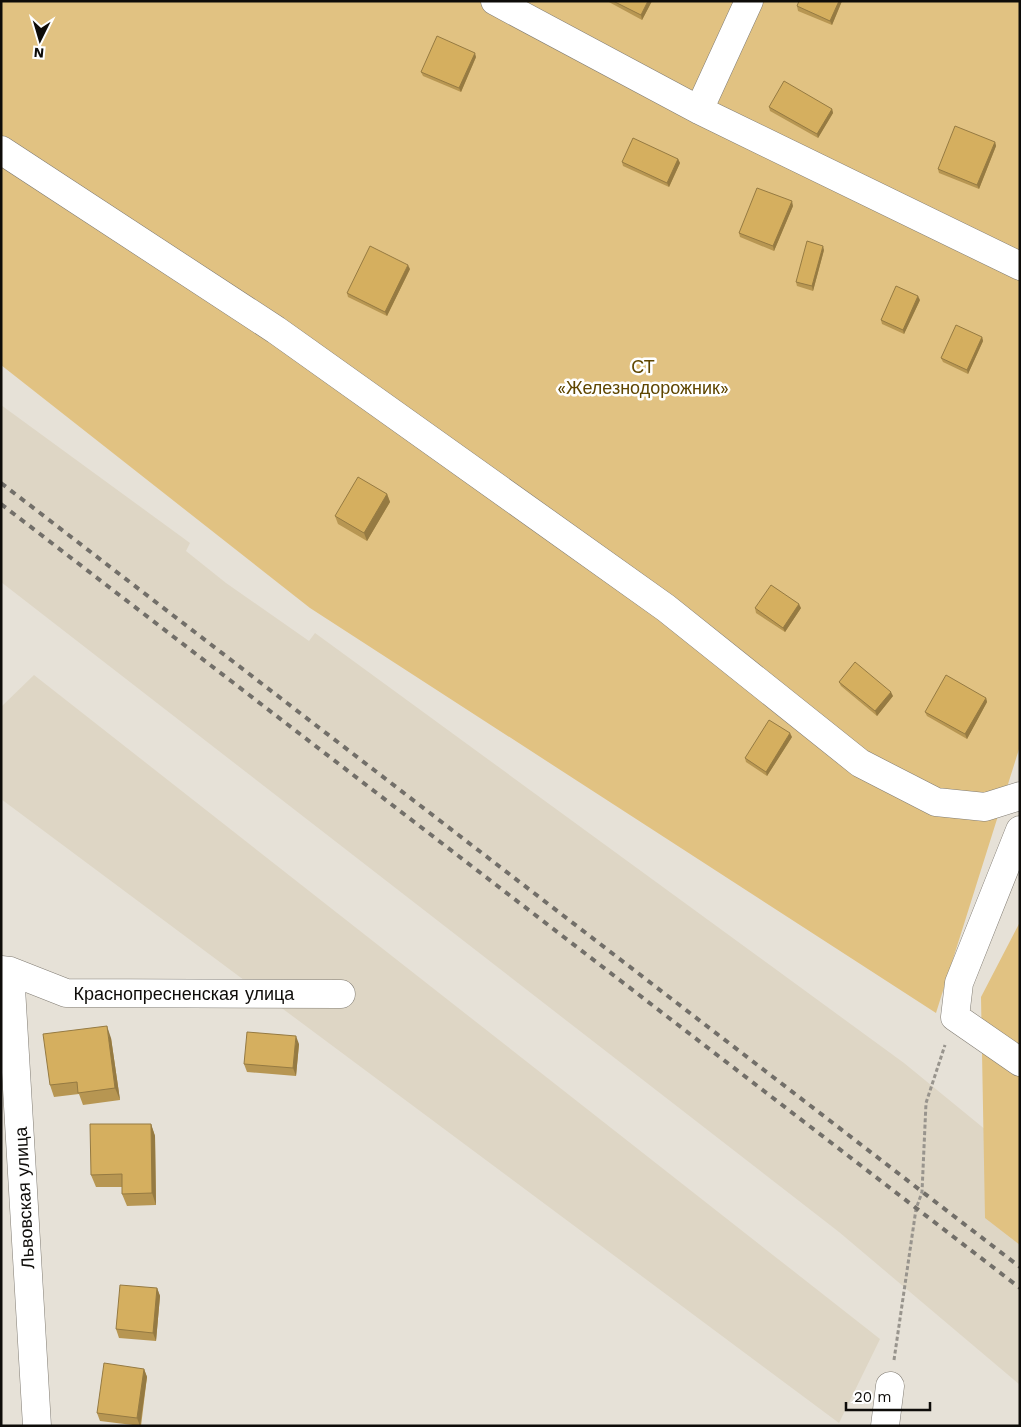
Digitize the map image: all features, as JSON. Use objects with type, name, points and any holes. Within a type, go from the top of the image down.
[{"type":"street","points":[[495,1],[699,110],[1020,266]]},
{"type":"street","points":[[699,110],[749,1]]},
{"type":"street","points":[[1,150],[276,330],[666,608],[860,763],[936,802],[985,807],[1020,796]]},
{"type":"street","points":[[1020,830],[959,983],[955,1016],[1020,1062]]},
{"type":"street","name":"Краснопресненская улица","points":[[6,970],[66,993],[340,994]]},
{"type":"street","name":"Львовская улица","points":[[6,970],[37,1426]]},
{"type":"street","points":[[885,1426],[890,1386]]},
{"type":"path","points":[[890,1386],[916,1208],[922,1192],[926,1103],[955,1016]]},
{"type":"shaded area","points":[[1,405],[190,543],[186,551],[226,583],[309,641],[315,633],[904,1063],[1020,1158],[1020,1385],[839,1232],[1,582]]},
{"type":"shaded area","points":[[34,675],[880,1339],[839,1423],[1,799],[1,707]]},
{"type":"green space","name":"СТ «Железнодорожник»","points":[[1,1],[1020,1],[1020,746],[936,1013],[310,608],[1,365]]},
{"type":"green space","points":[[1020,922],[1020,1245],[985,1218],[981,997]]},
{"type":"building","points":[[613,1],[648,1],[641,15]]},
{"type":"building","points":[[799,1],[839,1],[830,21],[797,6]]},
{"type":"building","points":[[437,36],[475,53],[459,88],[421,72]]},
{"type":"building","points":[[784,81],[832,109],[817,134],[769,107]]},
{"type":"building","points":[[955,126],[995,142],[977,185],[938,169]]},
{"type":"building","points":[[633,138],[678,159],[667,183],[622,162]]},
{"type":"building","points":[[757,188],[792,201],[773,246],[739,233]]},
{"type":"building","points":[[807,241],[823,246],[812,286],[796,282]]},
{"type":"building","points":[[370,246],[408,265],[385,312],[347,293]]},
{"type":"building","points":[[896,286],[918,296],[903,330],[881,320]]},
{"type":"building","points":[[956,325],[982,337],[967,370],[941,358]]},
{"type":"building","points":[[358,477],[387,494],[364,533],[335,516]]},
{"type":"building","points":[[771,585],[799,604],[783,628],[755,608]]},
{"type":"building","points":[[855,662],[891,692],[875,711],[839,682]]},
{"type":"building","points":[[946,675],[986,698],[965,734],[925,712]]},
{"type":"building","points":[[769,720],[790,733],[766,772],[745,758]]},
{"type":"building","points":[[107,1026],[115,1088],[78,1093],[77,1082],[50,1085],[43,1034]]},
{"type":"building","points":[[247,1032],[296,1036],[293,1068],[244,1064]]},
{"type":"building","points":[[90,1124],[151,1124],[152,1193],[122,1194],[122,1174],[91,1175]]},
{"type":"building","points":[[120,1285],[157,1288],[153,1333],[116,1329]]},
{"type":"building","points":[[104,1363],[144,1369],[137,1418],[97,1413]]},
{"type":"railway","points":[[1,483],[1020,1267]]},
{"type":"railway","points":[[1,504],[1020,1288]]}]
